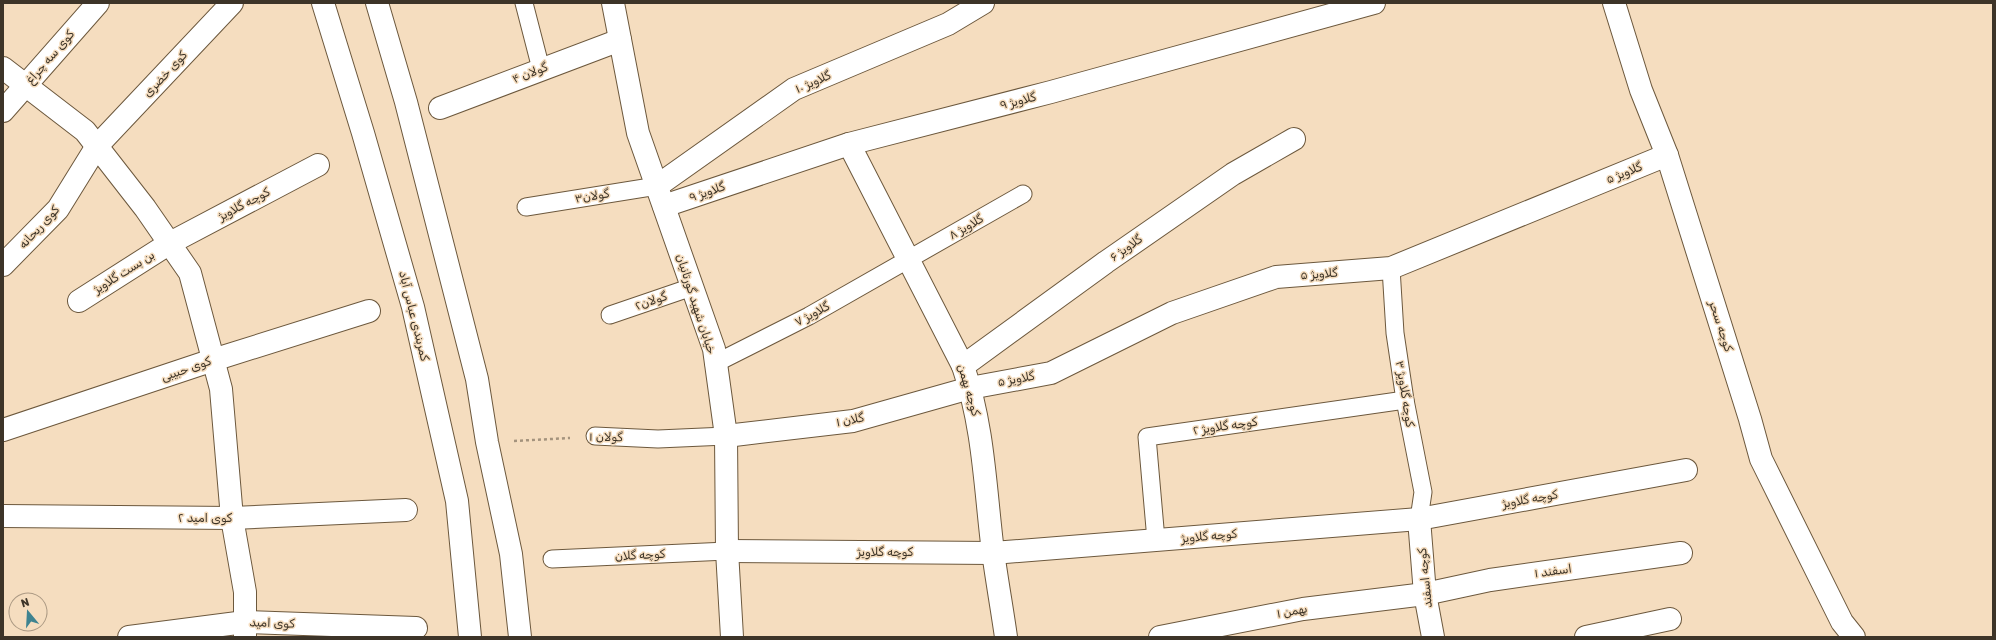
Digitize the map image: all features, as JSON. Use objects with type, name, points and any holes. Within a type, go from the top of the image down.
[{"type":"street","name":"کوی سه چراغ","points":[[3,111],[98,3]]},
{"type":"street","name":"کوی خضری","points":[[97,146],[232,3]]},
{"type":"street","name":"کمربندی عباس آباد","points":[[323,3],[363,132],[413,307],[457,501],[470,637]]},
{"type":"street","points":[[377,3],[406,102],[477,379],[487,442],[511,554],[520,637]]},
{"type":"street","name":"گلاویژ ۱۰","points":[[657,186],[794,89],[948,24],[983,3]]},
{"type":"street","name":"گلاویژ ۹","points":[[664,206],[849,144],[1051,92],[1374,3]]},
{"type":"street","name":"کوچه سحر","points":[[1614,3],[1641,90],[1667,155],[1750,419],[1761,459],[1842,622],[1854,637]]},
{"type":"street","name":"خیابان شهید گورتانیان","points":[[618,4],[620,40],[638,133],[714,350],[714,364],[726,436],[727,551],[732,637]]},
{"type":"street","name":"گولان ۴","points":[[440,108],[620,40]]},
{"type":"street","points":[[3,68],[85,131],[145,208],[190,273],[221,389],[232,518],[245,592],[245,630]]},
{"type":"street","name":"گلاویژ ۶","points":[[963,366],[1106,262],[1233,174],[1294,139]]},
{"type":"street","name":"کوچه بهمن","points":[[849,144],[963,366],[970,388],[981,436],[993,553],[1006,637]]},
{"type":"street","name":"کوی ریحانه","points":[[3,265],[58,209],[97,146]]},
{"type":"street","name":"گلاویژ ۵","points":[[970,388],[1051,373],[1172,313],[1276,277],[1391,268],[1667,155]]},
{"type":"street","name":"کوچه گلاویژ","points":[[170,243],[318,165]]},
{"type":"street","name":"بن بست گلاویژ","points":[[79,301],[170,243]]},
{"type":"street","name":"کوی حبیبی","points":[[3,430],[213,360],[369,311]]},
{"type":"street","name":"گلان ۱","points":[[726,436],[852,421],[970,388]]},
{"type":"street","name":"کوچه گلاویژ","points":[[727,551],[993,553],[1419,519],[1686,470]]},
{"type":"street","name":"کوی امید ۲","points":[[3,516],[232,518],[406,510]]},
{"type":"street","name":"کوچه اسفند","points":[[1419,519],[1425,594],[1433,637]]},
{"type":"street","name":"اسفند ۱","points":[[1425,594],[1490,580],[1682,553]]},
{"type":"street","name":"بهمن ۱","points":[[1160,637],[1303,609],[1425,594]]},
{"type":"street","points":[[1586,637],[1670,619]]},
{"type":"street","name":"کوی امید","points":[[129,637],[245,630],[416,628]]},
{"type":"lane","points":[[524,3],[541,69]]},
{"type":"lane","name":"گولان۳","points":[[526,207],[657,186]]},
{"type":"lane","name":"گلاویژ ۸","points":[[909,260],[1023,194]]},
{"type":"lane","name":"گلاویژ ۷","points":[[714,364],[809,316],[909,260]]},
{"type":"lane","name":"کوچه گلاویژ ۳","points":[[1391,268],[1395,333],[1405,400],[1423,492],[1419,519]]},
{"type":"lane","name":"گولان۲","points":[[610,315],[692,287]]},
{"type":"lane","name":"کوچه گلاویژ ۲","points":[[1156,540],[1147,437],[1405,400]]},
{"type":"lane","name":"گولان ۱","points":[[595,436],[658,438],[726,436]]},
{"type":"lane","name":"کوچه گلان","points":[[552,559],[727,551]]},
{"type":"path","name":"گولان ۱","points":[[487,442],[595,436]]}]
